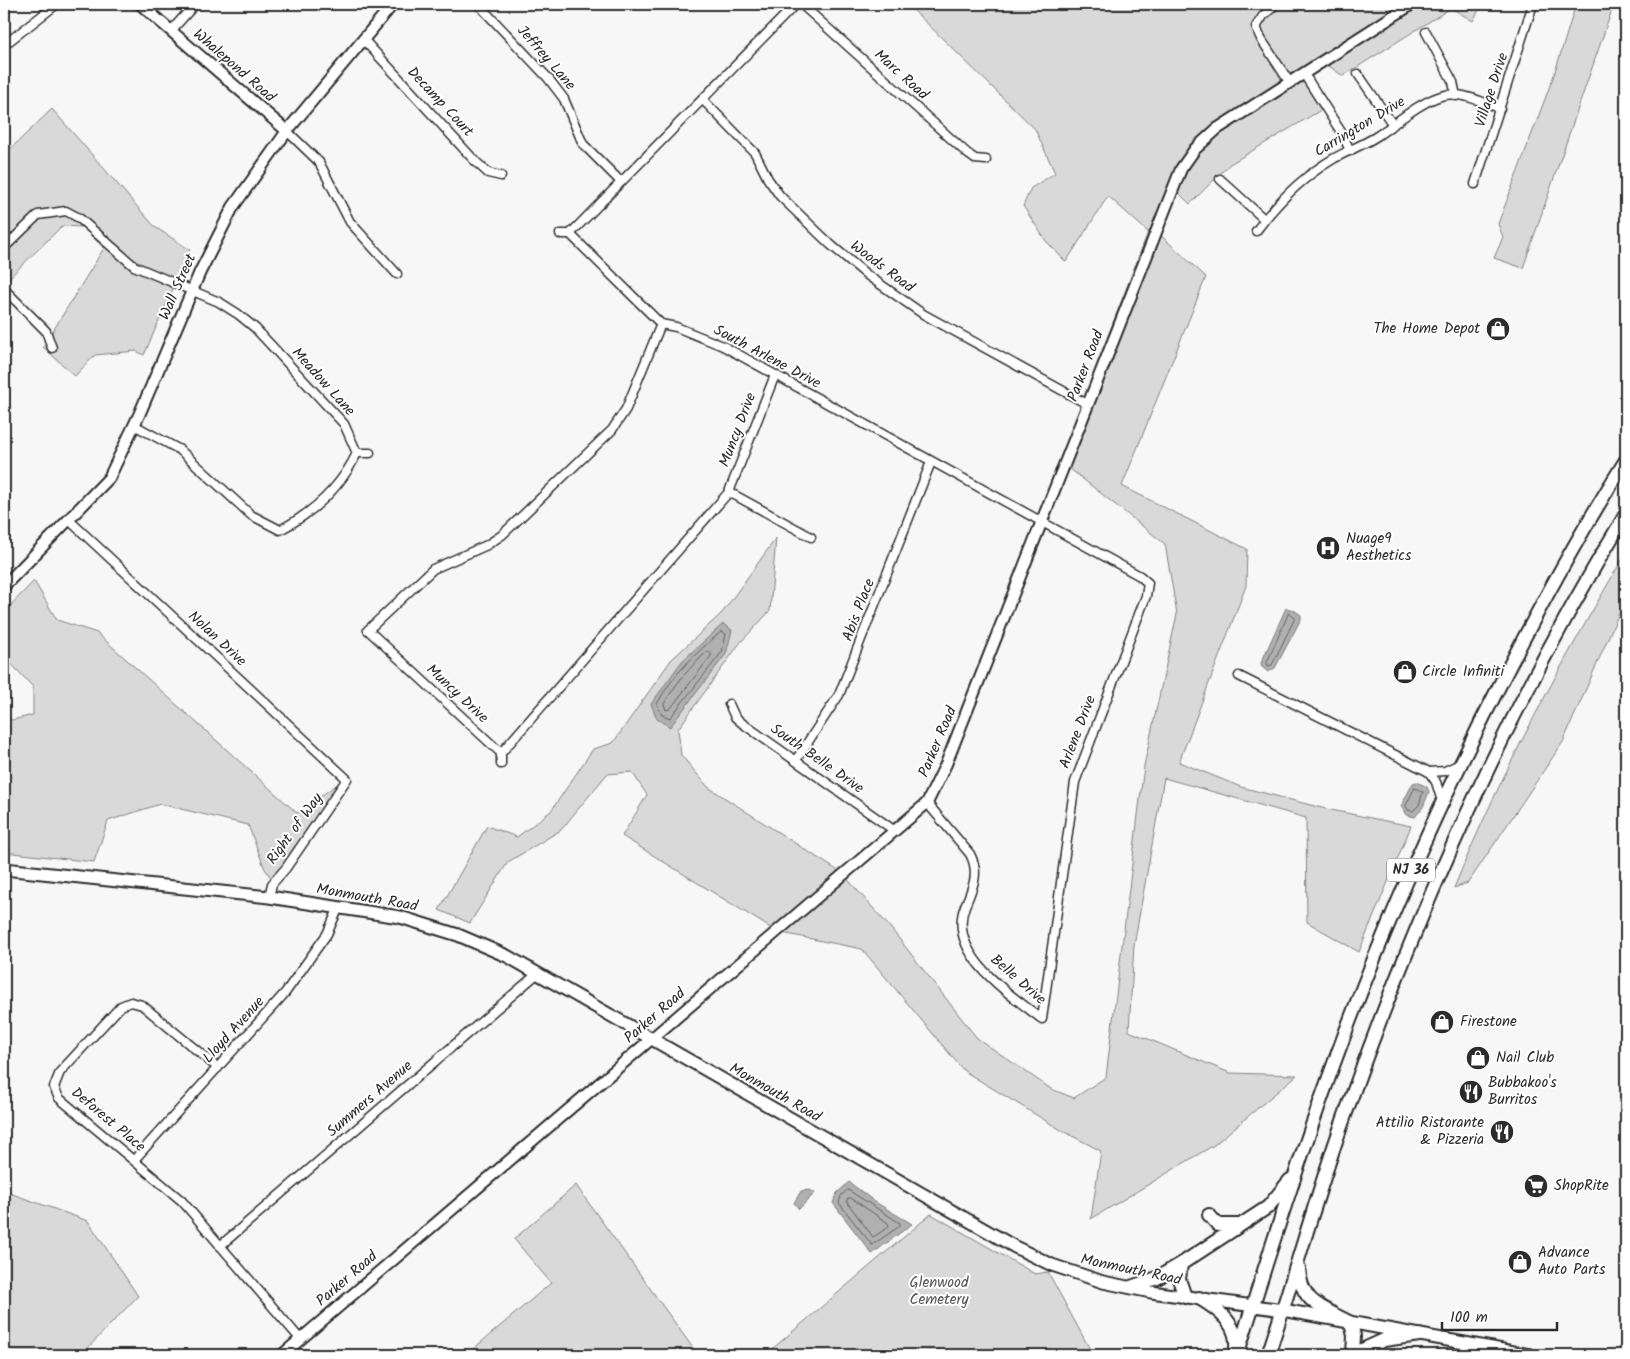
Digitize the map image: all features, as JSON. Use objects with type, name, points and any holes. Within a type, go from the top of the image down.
[{"type":"highway","name":"NJ 36","points":[[1236,1355],[1296,1172],[1362,987],[1415,861],[1461,764],[1534,620],[1626,460]]},
{"type":"highway","name":"NJ 36","points":[[1268,1355],[1344,1118],[1436,883],[1468,809],[1529,687],[1588,578],[1626,514]]},
{"type":"highway","points":[[1132,1287],[1158,1278],[1268,1207],[1296,1172]]},
{"type":"highway","points":[[1209,1215],[1218,1225],[1242,1225]]},
{"type":"highway","points":[[1299,1263],[1301,1285],[1308,1298],[1351,1323],[1354,1336],[1352,1355]]},
{"type":"highway","points":[[1181,1264],[1179,1279],[1185,1297]]},
{"type":"highway","points":[[1199,1298],[1232,1325],[1236,1336],[1236,1355]]},
{"type":"highway","points":[[1352,1355],[1384,1340],[1419,1336]]},
{"type":"main road","name":"Monmouth Road","points":[[4,869],[269,897],[400,917],[427,924],[487,947],[538,973],[1015,1247],[1079,1276],[1185,1297],[1283,1310],[1530,1355]]},
{"type":"street","points":[[4,45],[57,4]]},
{"type":"street","name":"Whalepond Road","points":[[140,4],[286,131]]},
{"type":"street","points":[[171,31],[196,4]]},
{"type":"street","name":"Wall Street","points":[[4,586],[109,478],[233,207],[286,131],[392,4]]},
{"type":"street","name":"Jeffrey Lane","points":[[478,4],[548,78],[564,99],[583,144],[621,182]]},
{"type":"street","points":[[560,234],[570,234],[796,4]]},
{"type":"street","name":"Marc Road","points":[[801,4],[968,154],[975,159],[986,160]]},
{"type":"street","points":[[1276,4],[1263,16],[1256,27],[1261,39],[1290,83]]},
{"type":"street","name":"Parker Road","points":[[282,1355],[926,803],[946,764],[1177,178],[1189,158],[1217,129],[1412,4]]},
{"type":"street","name":"Village Drive","points":[[1475,184],[1533,4]]},
{"type":"street","points":[[1426,32],[1453,82],[1456,96]]},
{"type":"street","name":"Decamp Court","points":[[364,39],[474,160],[488,173],[501,176]]},
{"type":"street","points":[[1304,74],[1343,135],[1350,151]]},
{"type":"street","points":[[1358,74],[1393,125]]},
{"type":"street","name":"Carrington Drive","points":[[1256,231],[1277,202],[1299,183],[1442,95],[1456,96],[1500,108]]},
{"type":"street","name":"Woods Road","points":[[703,100],[755,152],[768,179],[780,196],[831,245],[867,275],[923,314],[1087,404]]},
{"type":"street","points":[[286,131],[319,162],[350,222],[397,274]]},
{"type":"street","points":[[1220,179],[1264,219]]},
{"type":"street","name":"Meadow Lane","points":[[4,248],[38,215],[66,210],[79,218],[134,266],[229,308],[255,328],[344,424],[358,453]]},
{"type":"street","name":"South Arlene Drive","points":[[570,234],[661,324],[676,327],[723,346],[1041,523]]},
{"type":"street","points":[[4,289],[46,331],[52,348]]},
{"type":"street","points":[[358,630],[368,630],[433,569],[487,545],[502,535],[612,430],[626,409],[661,324]]},
{"type":"street","name":"Muncy Drive","points":[[368,630],[501,753],[729,492],[775,375]]},
{"type":"street","points":[[134,425],[180,450],[251,515],[280,530]]},
{"type":"street","points":[[280,530],[305,516],[338,485],[348,473],[358,453],[370,453]]},
{"type":"street","name":"Abis Place","points":[[796,760],[840,695],[931,462]]},
{"type":"street","points":[[729,492],[811,537]]},
{"type":"street","name":"Nolan Drive","points":[[69,520],[347,778]]},
{"type":"street","name":"Arlene Drive","points":[[1041,523],[1140,576],[1147,581],[1149,588],[1075,782],[1042,1020]]},
{"type":"street","points":[[279,540],[280,530]]},
{"type":"street","points":[[1239,676],[1429,772],[1436,782],[1443,802]]},
{"type":"street","name":"South Belle Drive","points":[[729,704],[735,717],[742,723],[895,831]]},
{"type":"street","points":[[501,753],[501,764]]},
{"type":"street","points":[[1429,772],[1445,771],[1461,764]]},
{"type":"street","name":"Right of Way","points":[[269,897],[272,884],[286,868],[347,778]]},
{"type":"street","name":"Belle Drive","points":[[926,803],[970,854],[975,864],[975,881],[963,916],[964,934],[969,950],[990,977],[1042,1020]]},
{"type":"street","name":"Lloyd Avenue","points":[[134,1160],[269,1012],[328,934],[339,907]]},
{"type":"street","name":"Summers Avenue","points":[[220,1246],[538,973]]},
{"type":"street","name":"Deforest Place","points":[[218,1068],[142,1005],[131,1002],[121,1006],[60,1072],[54,1082],[54,1087],[60,1098],[182,1201],[301,1340]]},
{"type":"green space","points":[[907,4],[1482,4],[1473,21],[1451,8],[1343,76],[1323,62],[1305,73],[1326,107],[1230,164],[1190,204],[1173,187],[1155,230],[1206,277],[1122,486],[1247,549],[1246,586],[1179,762],[1241,787],[1326,809],[1411,826],[1359,952],[1307,922],[1306,818],[1164,778],[1134,945],[1129,1031],[1230,1073],[1297,1075],[1214,1145],[1091,1219],[1101,1151],[1061,1130],[964,1071],[862,949],[777,932],[622,836],[647,795],[632,772],[607,774],[561,830],[508,862],[470,923],[439,910],[487,826],[517,837],[551,811],[593,749],[613,743],[671,660],[722,613],[776,538],[770,611],[740,643],[678,729],[681,755],[708,787],[843,874],[889,926],[977,1038],[1051,1089],[1074,1098],[1106,1077],[1144,766],[1177,614],[1165,544],[1060,461],[1148,232],[1108,196],[1066,262],[1046,241],[1023,206],[1031,188],[1055,173],[1035,129]]},
{"type":"green space","points":[[1576,4],[1614,4],[1523,268],[1494,258],[1503,237],[1498,224],[1554,75]]},
{"type":"green space","points":[[52,109],[155,227],[190,250],[144,355],[136,351],[95,355],[75,376],[43,347],[104,248],[82,227],[62,226],[4,283],[4,155]]},
{"type":"green space","points":[[1626,553],[1626,606],[1619,613],[1563,742],[1468,883],[1454,888],[1512,759],[1579,634]]},
{"type":"green space","points":[[34,581],[57,620],[97,633],[297,813],[346,778],[273,881],[265,869],[248,825],[160,804],[108,821],[94,862],[4,852],[4,717],[12,720],[33,715],[33,687],[4,656],[4,612]]},
{"type":"green space","points":[[576,1185],[698,1355],[466,1355],[551,1283],[514,1239]]},
{"type":"green space","points":[[4,1191],[88,1221],[138,1296],[81,1355],[4,1355]]},
{"type":"green space","name":"Glenwood Cemetery","points":[[931,1214],[1035,1274],[1048,1272],[1093,1355],[765,1355]]},
{"type":"water","points":[[1286,608],[1294,610],[1301,615],[1301,619],[1275,668],[1268,672],[1262,667],[1261,663]]},
{"type":"water","points":[[723,624],[732,630],[726,654],[670,727],[657,719],[651,704],[682,661]]},
{"type":"water","points":[[1417,782],[1427,787],[1429,792],[1423,807],[1415,817],[1406,815],[1401,806],[1413,783]]},
{"type":"water","points":[[849,1182],[875,1202],[912,1224],[872,1254],[833,1203],[837,1193]]},
{"type":"water","points":[[810,1190],[815,1193],[799,1209],[794,1203],[801,1191]]},
{"type":"place","name":"The Home Depot","points":[[1498,329]]},
{"type":"place","name":"Nuage9 Aesthetics","points":[[1328,548]]},
{"type":"place","name":"Circle Infiniti","points":[[1405,672]]},
{"type":"place","name":"Firestone","points":[[1442,1022]]},
{"type":"place","name":"Nail Club","points":[[1478,1058]]},
{"type":"place","name":"Bubbakoo's Burritos","points":[[1471,1092]]},
{"type":"place","name":"Attilio Ristorante & Pizzeria","points":[[1502,1132]]},
{"type":"place","name":"ShopRite","points":[[1536,1186]]},
{"type":"place","name":"Advance Auto Parts","points":[[1520,1262]]}]
